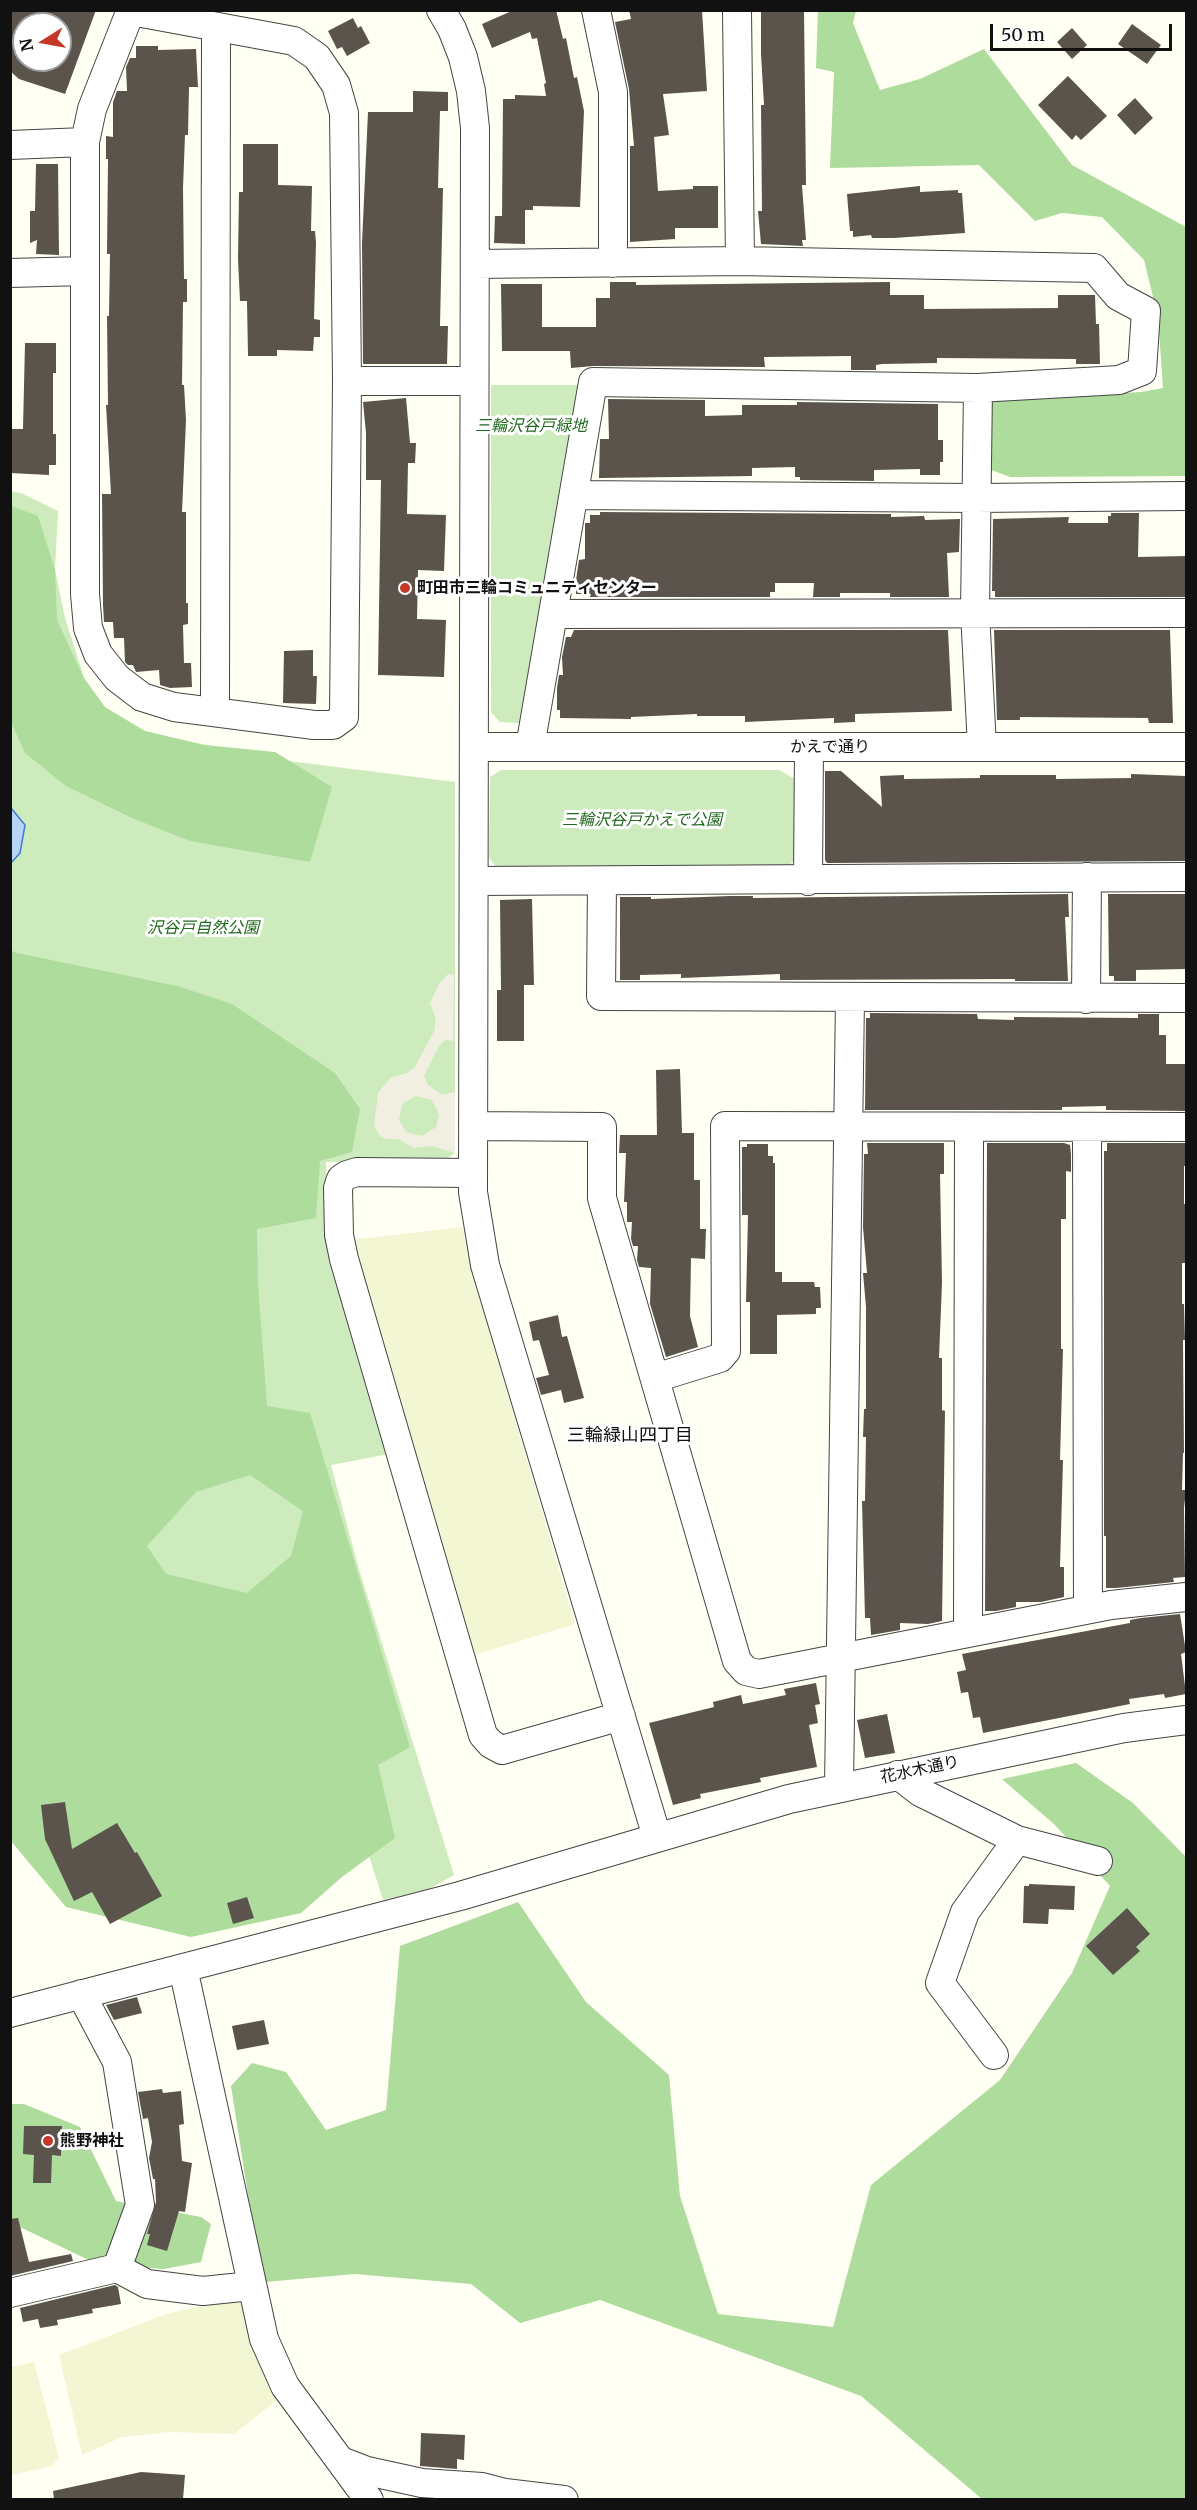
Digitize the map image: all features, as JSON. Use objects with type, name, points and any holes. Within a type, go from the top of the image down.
[{"type":"street","points":[[441,10],[452,29],[463,57],[471,91],[475,128],[472,1173],[485,1265],[657,1837]]},
{"type":"street","points":[[596,10],[613,92],[613,263]]},
{"type":"street","points":[[737,10],[740,261]]},
{"type":"street","points":[[131,11],[216,27],[294,41],[317,57],[336,85],[344,113],[347,381],[344,717],[333,724],[314,725],[174,707],[142,697],[117,678],[98,654],[88,628],[85,582],[84,271],[85,142],[92,109],[131,11]]},
{"type":"street","points":[[215,711],[216,27]]},
{"type":"street","points":[[10,145],[85,142]]},
{"type":"street","points":[[475,264],[740,261],[1094,268],[1118,296],[1146,311],[1142,371],[1119,380],[978,388],[593,382],[530,747]]},
{"type":"street","points":[[10,273],[84,271]]},
{"type":"street","points":[[347,381],[474,381]]},
{"type":"street","points":[[978,388],[975,612],[982,747]]},
{"type":"street","points":[[574,495],[976,498],[1186,496]]},
{"type":"street","points":[[553,614],[1186,613]]},
{"type":"street","name":"かえで通り","points":[[474,747],[1186,747]]},
{"type":"street","points":[[808,880],[809,747]]},
{"type":"street","points":[[1086,999],[1087,877]]},
{"type":"street","points":[[474,881],[1186,877]]},
{"type":"street","points":[[602,881],[601,996],[1186,998]]},
{"type":"street","points":[[839,1787],[850,998]]},
{"type":"street","points":[[473,1126],[602,1127],[602,1198],[737,1661],[746,1671],[759,1674],[1112,1605],[1186,1597]]},
{"type":"street","points":[[655,1378],[720,1358],[726,1351],[725,1126],[1186,1127]]},
{"type":"street","points":[[968,1632],[969,1127]]},
{"type":"street","points":[[1087,1127],[1088,1610]]},
{"type":"street","points":[[472,1173],[357,1172],[341,1179],[338,1188],[339,1235],[344,1259],[483,1735],[491,1744],[502,1750],[621,1716]]},
{"type":"street","name":"花水木通り","points":[[10,2013],[460,1896],[789,1799],[1124,1728],[1186,1720]]},
{"type":"street","points":[[898,1775],[920,1792],[1017,1840],[1098,1861]]},
{"type":"street","points":[[994,2055],[940,1983],[965,1912],[1017,1840]]},
{"type":"street","points":[[183,1968],[264,2339],[285,2386],[369,2499]]},
{"type":"street","points":[[81,1994],[117,2062],[140,2205],[117,2268]]},
{"type":"street","points":[[10,2293],[117,2268],[147,2284],[203,2291],[251,2286]]},
{"type":"street","points":[[341,2461],[367,2471],[401,2479],[482,2487],[505,2493],[564,2499]]},
{"type":"green space","points":[[818,11],[856,11],[853,23],[880,90],[920,79],[984,49],[1072,165],[1186,227],[1186,476],[1010,477],[986,468],[988,400],[1141,392],[1163,388],[1158,317],[1144,260],[1102,217],[1062,213],[1035,221],[979,165],[830,168],[834,72],[816,68]]},
{"type":"green space","name":"三輪沢谷戸緑地","points":[[491,385],[580,385],[524,718],[519,723],[500,722],[491,712]]},
{"type":"green space","name":"沢谷戸自然公園","points":[[10,491],[21,493],[58,511],[55,570],[65,618],[97,718],[170,746],[455,782],[455,1153],[445,1160],[326,1162],[328,1237],[389,1454],[331,1465],[358,1566],[454,1875],[429,1889],[383,1900],[339,1760],[136,1599],[11,1018],[11,863],[20,853],[15,814],[10,808]]},
{"type":"green space","points":[[11,506],[38,516],[55,570],[57,620],[84,678],[105,707],[145,731],[205,745],[275,752],[332,787],[310,862],[190,841],[132,818],[66,786],[25,753],[11,722]]},
{"type":"green space","name":"三輪沢谷戸かえで公園","points":[[501,770],[779,770],[795,779],[796,859],[784,870],[497,868],[489,858],[490,777]]},
{"type":"green space","points":[[10,950],[177,986],[232,1004],[335,1073],[360,1109],[352,1152],[320,1161],[316,1218],[257,1229],[258,1284],[267,1406],[310,1413],[410,1747],[378,1765],[395,1838],[342,1877],[301,1913],[191,1937],[66,1907],[11,1841]],"holes":[[[250,1475],[303,1511],[291,1556],[247,1593],[166,1574],[147,1546],[196,1492]]]},
{"type":"green space","points":[[462,1227],[472,1272],[575,1624],[474,1655],[350,1240]]},
{"type":"green space","points":[[1076,1763],[1133,1803],[1186,1857],[1186,2499],[982,2499],[861,2396],[600,2300],[520,2323],[471,2284],[355,2274],[265,2282],[248,2195],[231,2086],[252,2063],[286,2072],[326,2130],[386,2110],[400,1946],[518,1902],[586,2002],[669,2075],[680,2196],[718,2314],[833,2327],[871,2185],[1000,2080],[1072,1973],[1110,1886],[1055,1825],[1002,1779]]},
{"type":"green space","points":[[10,2104],[24,2104],[80,2127],[116,2201],[201,2217],[211,2224],[201,2262],[164,2269],[99,2265],[22,2228],[11,2231]]},
{"type":"green space","points":[[240,2299],[255,2352],[277,2400],[234,2434],[170,2432],[122,2437],[82,2455],[59,2355],[169,2313]]},
{"type":"green space","points":[[34,2362],[59,2458],[52,2466],[11,2475],[11,2367]]},
{"type":"shaded area","points":[[448,974],[454,975],[453,1041],[445,1040],[439,1046],[424,1076],[428,1085],[442,1095],[455,1092],[455,1153],[432,1146],[414,1148],[398,1139],[381,1137],[374,1127],[378,1093],[390,1078],[407,1073],[415,1067],[435,1029],[435,1016],[430,1003],[439,984]],"holes":[[[416,1096],[432,1100],[439,1115],[436,1127],[422,1136],[406,1132],[399,1120],[402,1104]]]},
{"type":"water","points":[[11,808],[25,825],[20,853],[11,863]]},
{"type":"building","points":[[10,10],[96,10],[65,94],[19,79],[10,71]]},
{"type":"building","points":[[514,10],[556,10],[563,39],[566,38],[574,78],[577,77],[584,111],[580,207],[533,206],[533,210],[525,210],[525,244],[494,243],[495,216],[502,216],[503,99],[515,99],[515,95],[546,96],[544,84],[546,83],[537,38],[532,39],[530,32],[492,48],[482,24]]},
{"type":"building","points":[[629,10],[702,10],[707,91],[663,94],[669,135],[654,137],[658,191],[693,189],[693,186],[718,186],[718,228],[675,228],[675,239],[630,242],[630,146],[634,146],[629,89],[615,22],[631,19]]},
{"type":"building","points":[[761,10],[804,10],[806,185],[802,185],[806,240],[802,240],[803,246],[761,244],[758,211],[762,211],[761,105],[764,105]]},
{"type":"building","points":[[353,18],[358,28],[361,26],[370,43],[347,56],[342,47],[337,49],[328,31]]},
{"type":"building","points":[[1132,24],[1161,45],[1147,64],[1118,44]]},
{"type":"building","points":[[1072,28],[1087,45],[1072,59],[1057,42]]},
{"type":"building","points":[[136,46],[158,46],[158,50],[196,49],[198,87],[189,87],[188,135],[185,135],[183,188],[184,279],[187,279],[187,302],[183,302],[182,385],[184,385],[186,420],[182,512],[186,512],[188,624],[183,625],[184,663],[191,663],[192,687],[170,688],[160,685],[159,670],[136,672],[133,665],[125,662],[124,638],[114,638],[113,622],[104,622],[102,494],[111,494],[106,405],[108,405],[107,316],[109,316],[110,254],[107,254],[108,159],[106,159],[106,136],[113,137],[113,102],[117,91],[127,91],[126,67],[130,58],[136,58]]},
{"type":"building","points":[[1068,76],[1107,116],[1081,140],[1076,135],[1072,140],[1038,105]]},
{"type":"building","points":[[413,91],[448,92],[448,111],[440,111],[438,188],[443,188],[440,326],[448,326],[447,364],[363,364],[362,243],[368,112],[413,112]]},
{"type":"building","points":[[1135,98],[1153,118],[1135,135],[1117,115]]},
{"type":"building","points":[[243,144],[278,144],[278,185],[312,186],[311,231],[315,231],[316,243],[314,319],[320,320],[320,337],[314,337],[313,351],[277,350],[277,356],[248,356],[247,301],[240,301],[238,259],[239,192],[243,192]]},
{"type":"building","points":[[36,164],[58,164],[59,255],[36,254],[37,240],[30,243],[30,211],[35,211]]},
{"type":"building","points":[[920,186],[920,192],[958,190],[958,193],[962,193],[965,233],[894,238],[872,238],[871,235],[853,237],[853,231],[850,231],[847,194]]},
{"type":"building","points":[[610,282],[636,282],[636,285],[890,282],[890,295],[924,295],[924,309],[1058,308],[1058,295],[1095,295],[1096,324],[1099,324],[1100,364],[1076,364],[1076,359],[937,358],[937,363],[882,364],[876,365],[876,370],[851,370],[851,356],[764,357],[765,367],[593,366],[571,368],[570,351],[502,351],[501,284],[542,284],[542,327],[596,327],[596,298],[610,298]]},
{"type":"building","points":[[25,343],[56,343],[56,373],[53,373],[53,434],[56,434],[56,465],[49,465],[49,475],[10,473],[10,429],[23,429]]},
{"type":"building","points":[[406,398],[410,443],[416,443],[415,463],[408,463],[407,514],[446,515],[444,571],[418,570],[417,619],[446,620],[444,677],[378,675],[381,480],[366,480],[366,433],[363,402]]},
{"type":"building","points":[[608,399],[705,400],[705,416],[742,415],[742,405],[797,405],[797,402],[938,404],[938,440],[943,440],[943,462],[940,462],[940,475],[920,475],[920,469],[874,470],[874,481],[800,480],[800,477],[795,477],[795,467],[752,468],[752,476],[599,478],[600,439],[609,439]]},
{"type":"building","points":[[600,512],[891,514],[891,517],[924,516],[925,520],[960,519],[959,552],[947,553],[949,597],[890,597],[890,593],[840,593],[840,597],[813,597],[814,583],[775,583],[775,592],[770,592],[770,597],[590,597],[591,594],[576,594],[576,580],[579,560],[585,559],[585,523],[590,523],[590,515],[600,515]]},
{"type":"building","points":[[1111,513],[1139,513],[1138,557],[1186,556],[1186,597],[995,597],[995,591],[992,591],[993,519],[1069,517],[1068,523],[1108,523],[1108,516],[1111,516]]},
{"type":"building","points":[[574,630],[948,630],[952,711],[855,714],[855,722],[834,723],[834,718],[745,722],[745,716],[697,716],[697,714],[631,717],[631,719],[560,718],[560,710],[557,710],[559,675],[563,675],[562,657],[566,637],[571,637]]},
{"type":"building","points":[[994,630],[1170,630],[1173,723],[1149,723],[1148,718],[1020,717],[1020,720],[997,720]]},
{"type":"building","points":[[313,650],[313,676],[317,676],[316,704],[283,703],[284,651]]},
{"type":"building","points":[[825,771],[841,771],[882,807],[880,776],[904,775],[904,779],[980,778],[980,775],[1056,775],[1056,779],[1131,778],[1131,774],[1186,776],[1186,861],[827,863],[825,860]]},
{"type":"building","points":[[1068,894],[1069,917],[1065,917],[1068,981],[1015,981],[1015,979],[780,980],[780,974],[681,978],[681,974],[640,975],[640,980],[620,980],[620,897],[651,897],[651,899],[730,896],[753,896],[753,898]]},
{"type":"building","points":[[1108,894],[1186,894],[1186,969],[1136,970],[1136,981],[1114,981],[1114,976],[1109,976]]},
{"type":"building","points":[[532,899],[534,985],[524,985],[524,1041],[497,1041],[497,990],[501,990],[500,900]]},
{"type":"building","points":[[870,1013],[977,1014],[978,1019],[1014,1020],[1014,1017],[1138,1018],[1138,1014],[1159,1014],[1159,1035],[1166,1035],[1166,1064],[1186,1064],[1186,1111],[1106,1110],[1106,1106],[1062,1107],[1062,1110],[865,1110],[866,1018],[870,1018]]},
{"type":"building","points":[[680,1069],[682,1133],[694,1133],[694,1180],[700,1180],[700,1229],[706,1229],[705,1259],[691,1258],[690,1316],[698,1347],[666,1357],[650,1304],[651,1268],[639,1267],[638,1246],[633,1246],[631,1239],[632,1222],[627,1222],[627,1202],[624,1202],[626,1153],[619,1153],[620,1135],[657,1135],[656,1070]]},
{"type":"building","points":[[867,1143],[944,1143],[944,1174],[940,1174],[942,1283],[939,1358],[942,1358],[942,1410],[945,1411],[942,1621],[928,1624],[900,1623],[900,1630],[871,1635],[870,1618],[865,1618],[862,1501],[865,1501],[866,1437],[863,1437],[864,1409],[866,1409],[866,1307],[863,1273],[867,1273],[863,1227],[864,1154],[868,1154]]},
{"type":"building","points":[[987,1143],[1064,1143],[1070,1145],[1071,1154],[1071,1172],[1066,1171],[1066,1219],[1061,1219],[1061,1349],[1063,1349],[1060,1460],[1063,1460],[1060,1567],[1064,1567],[1064,1597],[1041,1602],[1016,1602],[1016,1607],[996,1611],[985,1611]]},
{"type":"building","points":[[1107,1143],[1186,1143],[1184,1204],[1186,1204],[1186,1263],[1182,1263],[1185,1340],[1183,1340],[1182,1490],[1186,1490],[1185,1577],[1173,1578],[1174,1582],[1116,1588],[1106,1588],[1106,1536],[1104,1536],[1104,1151],[1107,1151]]},
{"type":"building","points":[[747,1144],[768,1144],[768,1156],[773,1156],[773,1163],[775,1163],[775,1272],[782,1272],[782,1282],[814,1282],[815,1287],[820,1287],[821,1308],[816,1308],[816,1314],[777,1315],[777,1354],[750,1354],[750,1302],[746,1302],[748,1215],[742,1215],[742,1147],[747,1147]]},
{"type":"building","points":[[558,1315],[562,1337],[567,1336],[584,1398],[564,1403],[561,1390],[541,1395],[536,1378],[549,1375],[539,1340],[533,1341],[529,1322]]},
{"type":"building","points":[[1180,1614],[1186,1652],[1181,1654],[1186,1694],[1165,1698],[1164,1694],[1129,1699],[1130,1704],[983,1733],[980,1717],[973,1718],[968,1692],[961,1693],[957,1672],[966,1670],[962,1654],[1130,1623],[1130,1620]]},
{"type":"building","points":[[816,1683],[820,1704],[815,1705],[818,1723],[809,1725],[817,1767],[760,1778],[761,1782],[700,1794],[701,1798],[673,1805],[649,1723],[714,1707],[713,1702],[741,1695],[743,1704],[786,1695],[784,1689]]},
{"type":"building","points":[[887,1714],[895,1753],[865,1758],[857,1720]]},
{"type":"building","points":[[65,1802],[72,1849],[117,1823],[135,1853],[137,1852],[162,1896],[110,1924],[92,1892],[74,1901],[45,1839],[41,1805]]},
{"type":"building","points":[[1029,1884],[1075,1886],[1074,1910],[1049,1909],[1048,1924],[1023,1923],[1024,1886],[1029,1886]]},
{"type":"building","points":[[247,1897],[254,1918],[233,1924],[227,1903]]},
{"type":"building","points":[[1127,1908],[1150,1934],[1136,1947],[1140,1951],[1113,1975],[1086,1946]]},
{"type":"building","points":[[137,1997],[142,2013],[114,2020],[106,2005]]},
{"type":"building","points":[[264,2020],[269,2044],[237,2050],[232,2026]]},
{"type":"building","points":[[162,2089],[163,2093],[181,2091],[184,2124],[179,2125],[182,2161],[192,2163],[185,2212],[179,2211],[167,2251],[147,2245],[150,2234],[147,2234],[156,2202],[155,2179],[153,2179],[149,2158],[152,2142],[148,2118],[143,2119],[138,2092]]},
{"type":"building","points":[[24,2126],[62,2126],[61,2156],[52,2155],[51,2183],[33,2183],[34,2155],[23,2154]]},
{"type":"building","points":[[18,2218],[29,2262],[71,2254],[73,2261],[10,2276],[10,2219]]},
{"type":"building","points":[[115,2285],[118,2287],[121,2304],[92,2309],[93,2313],[57,2320],[58,2325],[40,2328],[38,2319],[23,2322],[20,2308]]},
{"type":"building","points":[[421,2433],[465,2435],[464,2460],[457,2459],[457,2469],[420,2466]]},
{"type":"building","points":[[141,2472],[185,2475],[183,2499],[54,2499],[53,2491]]},
{"type":"place","name":"町田市三輪コミュニティセンター","points":[[405,588]]},
{"type":"place","name":"熊野神社","points":[[48,2141]]},
{"type":"district","name":"三輪緑山四丁目","points":[[630,1436]]}]
